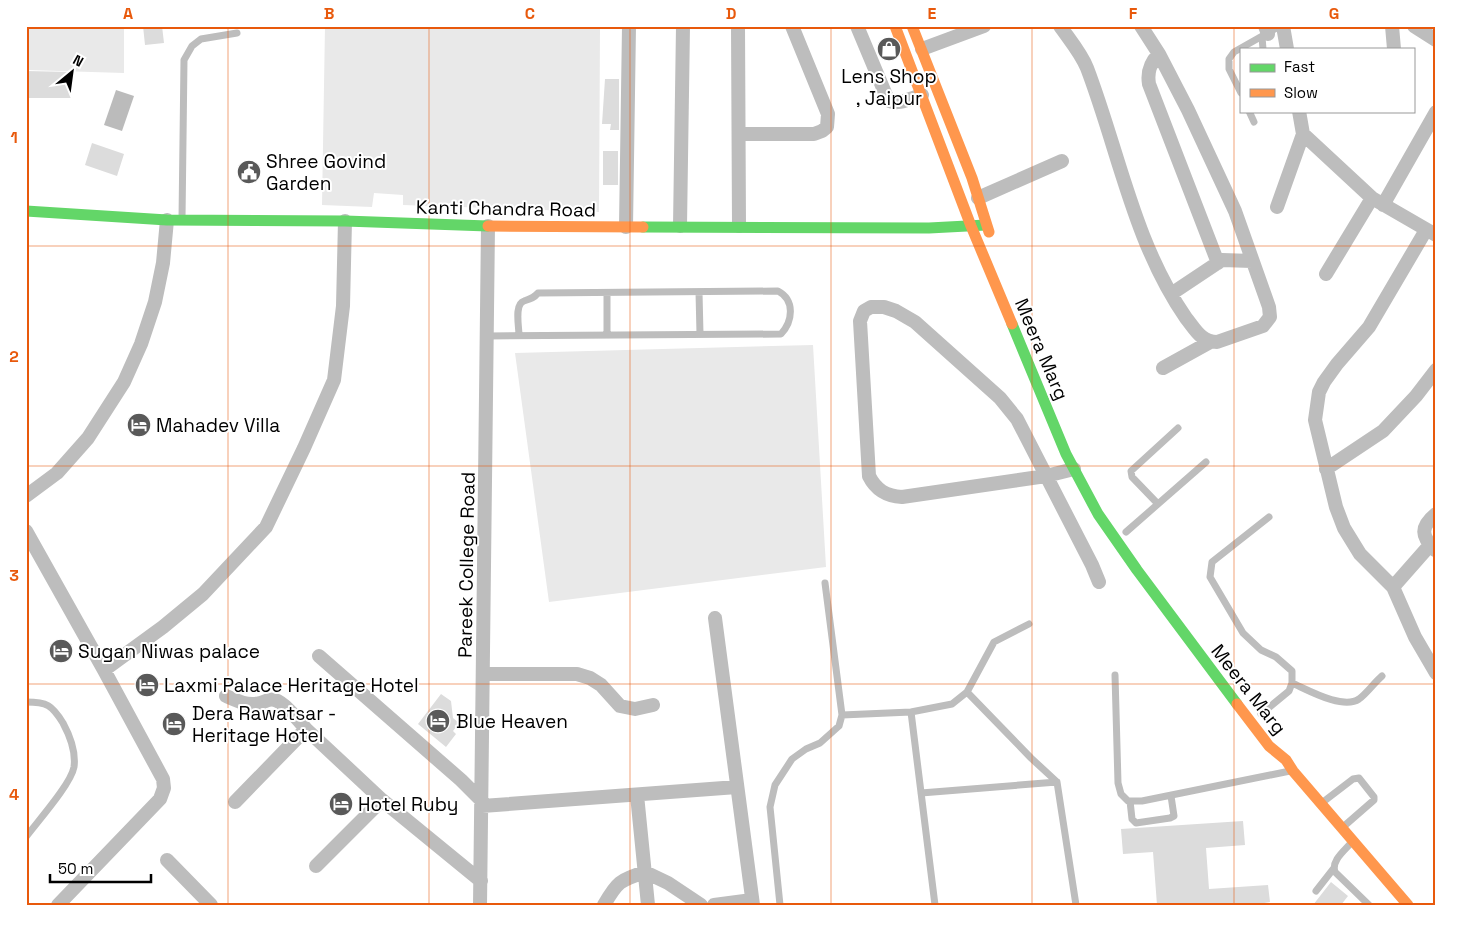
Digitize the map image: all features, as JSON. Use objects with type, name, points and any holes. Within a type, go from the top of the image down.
[{"type":"main road","name":"Meera Marg","points":[[895,26],[971,226],[1066,454],[1098,514],[1137,570],[1269,746],[1286,760]]},
{"type":"main road","points":[[912,26],[972,178],[986,225],[994,242]]},
{"type":"main road","name":"Kanti Chandra Road","points":[[26,211],[167,220],[345,221],[488,226],[929,228],[986,225]]},
{"type":"main road","points":[[1098,489],[1106,503]]},
{"type":"main road","name":"Meera Marg","points":[[1284,742],[1286,760]]},
{"type":"main road","points":[[1286,760],[1293,771],[1408,905]]},
{"type":"street","points":[[626,227],[629,26]]},
{"type":"street","points":[[680,226],[684,26]]},
{"type":"street","points":[[738,26],[739,226]]},
{"type":"street","points":[[739,134],[814,134],[827,127],[828,114],[792,26]]},
{"type":"street","points":[[856,26],[888,100],[892,103],[902,102],[922,95]]},
{"type":"street","points":[[922,49],[984,26]]},
{"type":"street","points":[[1060,26],[1086,66],[1142,236],[1161,278],[1200,336],[1210,342]]},
{"type":"street","points":[[1140,26],[1159,54],[1188,110],[1234,210],[1269,306],[1270,317],[1263,326],[1217,342],[1210,342],[1163,368]]},
{"type":"street","points":[[1392,26],[1394,48]]},
{"type":"street","points":[[1414,26],[1436,40]]},
{"type":"street","points":[[1272,30],[1286,48]]},
{"type":"street","points":[[1159,54],[1149,68],[1149,84],[1218,263]]},
{"type":"street","points":[[1277,207],[1303,134],[1298,112]]},
{"type":"street","points":[[1326,274],[1377,202],[1436,112]]},
{"type":"street","points":[[1303,134],[1377,202],[1431,232],[1369,327],[1324,382],[1320,392],[1315,420],[1336,507],[1344,528],[1360,554],[1393,587],[1415,637],[1436,673]]},
{"type":"street","points":[[978,198],[1062,161]]},
{"type":"street","points":[[26,496],[57,473],[88,438],[124,382],[141,344],[156,302],[163,263],[167,220]]},
{"type":"street","points":[[104,670],[163,627],[203,594],[266,527],[334,380],[342,306],[345,221]]},
{"type":"street","name":"Pareek College Road","points":[[480,905],[488,226]]},
{"type":"street","points":[[1171,294],[1218,263],[1228,260],[1252,261]]},
{"type":"street","points":[[1074,469],[1046,476],[902,497],[881,492],[868,476],[860,321],[864,311],[871,306],[884,307],[896,311],[915,322],[1000,398],[1017,418],[1046,476],[1092,565],[1099,582]]},
{"type":"street","points":[[1326,469],[1383,430],[1416,396],[1436,370]]},
{"type":"street","points":[[1393,587],[1433,548],[1424,535],[1424,530],[1427,521],[1436,514]]},
{"type":"street","points":[[26,531],[104,670],[163,780],[164,788],[160,799],[58,905]]},
{"type":"street","points":[[714,905],[752,902],[715,618]]},
{"type":"street","points":[[319,656],[461,780],[482,803],[637,795],[737,787]]},
{"type":"street","points":[[483,674],[577,674],[601,684],[620,706],[635,709],[653,705]]},
{"type":"street","points":[[226,696],[250,704],[262,703],[269,699],[282,703],[306,729],[382,800],[481,882]]},
{"type":"street","points":[[235,802],[306,729]]},
{"type":"street","points":[[637,795],[648,905]]},
{"type":"street","points":[[316,866],[382,800]]},
{"type":"street","points":[[167,860],[211,905]]},
{"type":"street","points":[[604,905],[623,879],[645,872],[668,882],[701,905]]},
{"type":"lane","points":[[1263,48],[1272,30]]},
{"type":"lane","points":[[1241,48],[1272,30]]},
{"type":"lane","points":[[182,220],[184,60],[192,46],[201,39],[237,33]]},
{"type":"lane","points":[[1240,49],[1234,52],[1229,59],[1229,69],[1240,91]]},
{"type":"lane","points":[[1249,112],[1254,122]]},
{"type":"lane","points":[[487,336],[781,334],[788,326],[790,317],[789,301],[784,294],[778,291],[538,293],[534,297],[522,301],[518,306],[519,335]]},
{"type":"lane","points":[[699,292],[700,334]]},
{"type":"lane","points":[[607,293],[607,335]]},
{"type":"lane","points":[[1158,504],[1132,477],[1131,471],[1178,428]]},
{"type":"lane","points":[[1126,532],[1206,462]]},
{"type":"lane","points":[[1261,713],[1289,691],[1292,683],[1292,670],[1276,657],[1261,650],[1243,633],[1210,577],[1212,562],[1269,517]]},
{"type":"lane","points":[[780,905],[770,807],[775,785],[792,759],[806,749],[820,743],[839,726],[842,715],[825,583]]},
{"type":"lane","points":[[842,715],[911,712],[952,704],[967,692],[994,642],[1029,624]]},
{"type":"lane","points":[[1115,675],[1118,784],[1121,794],[1128,801],[1142,801],[1171,796],[1293,771]]},
{"type":"lane","points":[[1292,683],[1311,692],[1341,702],[1357,700],[1382,676]]},
{"type":"lane","points":[[967,692],[1057,782],[1076,905]]},
{"type":"lane","points":[[26,702],[42,702],[56,711],[68,732],[75,753],[74,769],[65,786],[26,837]]},
{"type":"lane","points":[[911,712],[935,905]]},
{"type":"lane","points":[[1321,804],[1353,779],[1359,778],[1374,797],[1374,800],[1342,828]]},
{"type":"lane","points":[[921,793],[1057,782]]},
{"type":"lane","points":[[1130,801],[1132,820],[1136,823],[1174,816],[1171,796]]},
{"type":"lane","points":[[1353,840],[1334,863],[1334,868],[1335,872],[1369,905]]},
{"type":"lane","points":[[1316,891],[1334,868]]},
{"type":"shaded area","points":[[26,26],[124,26],[124,73],[27,70]]},
{"type":"shaded area","points":[[325,26],[371,26],[372,28],[408,29],[408,26],[600,26],[599,212],[403,205],[403,195],[374,193],[372,207],[322,205]]},
{"type":"shaded area","points":[[116,90],[134,96],[122,131],[104,125]]},
{"type":"shaded area","points":[[813,345],[826,567],[549,602],[515,353]]},
{"type":"building","points":[[143,26],[162,26],[164,43],[145,45]]},
{"type":"building","points":[[26,71],[72,72],[72,98],[26,98]]},
{"type":"building","points":[[605,79],[619,79],[619,130],[610,130],[611,124],[602,124]]},
{"type":"building","points":[[92,143],[124,154],[117,176],[85,165]]},
{"type":"building","points":[[603,151],[618,151],[618,185],[603,185]]},
{"type":"building","name":"Blue Heaven","points":[[441,694],[451,701],[453,718],[459,723],[453,731],[456,734],[446,747],[418,724]]},
{"type":"building","points":[[1243,821],[1245,845],[1206,848],[1209,889],[1268,885],[1270,902],[1264,903],[1265,905],[1157,905],[1153,852],[1123,854],[1121,829]]},
{"type":"building","points":[[1331,882],[1348,896],[1341,905],[1313,905]]},
{"type":"traffic: fast","points":[[26,211],[167,220],[345,221],[488,226]]},
{"type":"traffic: fast","points":[[643,227],[929,228],[986,225]]},
{"type":"traffic: fast","points":[[1012,324],[1066,454],[1098,514],[1137,570],[1237,704]]},
{"type":"traffic: slow","points":[[895,26],[971,226],[1012,324]]},
{"type":"traffic: slow","points":[[912,26],[972,178],[989,232]]},
{"type":"traffic: slow","points":[[488,226],[643,227]]},
{"type":"traffic: slow","points":[[1237,704],[1269,746],[1286,760],[1293,771],[1408,905]]},
{"type":"place","name":"Lens Shop , Jaipur","points":[[889,49]]},
{"type":"place","name":"Shree Govind Garden","points":[[249,172]]},
{"type":"place","name":"Mahadev Villa","points":[[139,425]]},
{"type":"place","name":"Sugan Niwas palace","points":[[61,651]]},
{"type":"place","name":"Laxmi Palace Heritage Hotel","points":[[147,685]]},
{"type":"place","name":"Blue Heaven","points":[[438,721]]},
{"type":"place","name":"Dera Rawatsar - Heritage Hotel","points":[[174,724]]},
{"type":"place","name":"Hotel Ruby","points":[[341,804]]}]
